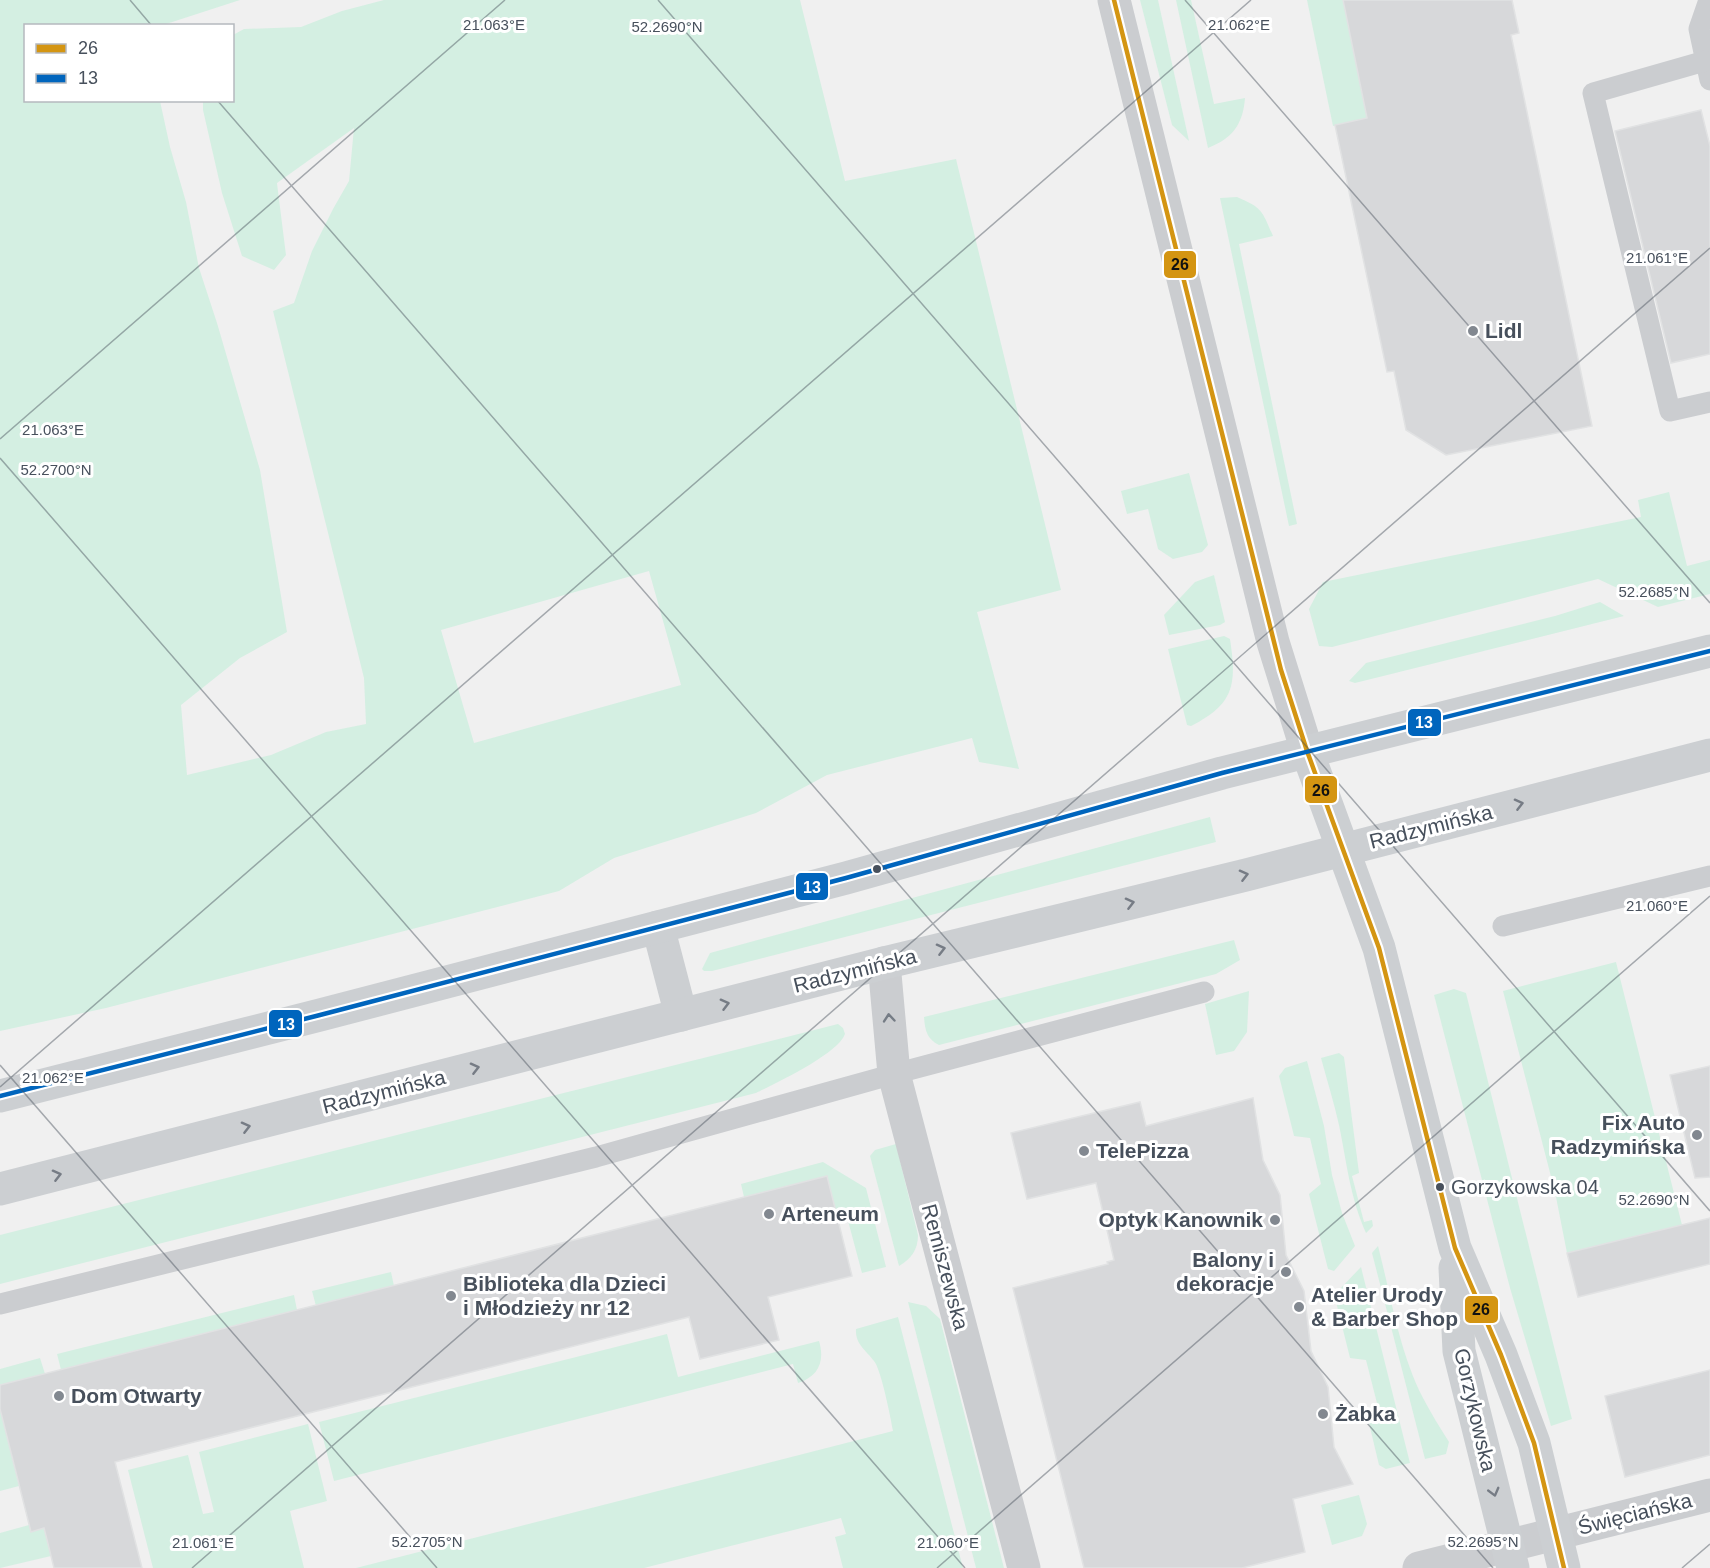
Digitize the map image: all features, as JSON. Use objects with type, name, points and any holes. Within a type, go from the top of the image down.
[{"type":"main road","points":[[0,1096],[846,878],[1307,751],[1710,651]]},
{"type":"main road","name":"Gorzykowska","points":[[1307,751],[1379,948],[1455,1248],[1501,1355],[1534,1443],[1564,1568]]},
{"type":"main road","name":"Radzymińska","points":[[0,1189],[1710,755]]},
{"type":"main road","points":[[658,927],[681,1016]]},
{"type":"main road","name":"Gorzykowska","points":[[1455,1248],[1459,1351],[1511,1556]]},
{"type":"street","name":"Gorzykowska","points":[[1114,0],[1273,642],[1307,751]]},
{"type":"street","name":"Remiszewska","points":[[884,963],[894,1074],[1024,1568]]},
{"type":"street","name":"Święciańska","points":[[1419,1568],[1511,1556],[1556,1533],[1710,1495]]},
{"type":"lane","points":[[1709,0],[1699,29],[1708,70],[1593,93],[1670,411],[1710,402]]},
{"type":"lane","points":[[1503,926],[1710,876]]},
{"type":"lane","points":[[0,1304],[596,1157],[894,1074],[1204,992]]},
{"type":"green space","points":[[0,0],[240,0],[166,24],[24,24],[24,102],[160,102],[186,202],[199,268],[260,470],[287,632],[240,658],[181,705],[187,775],[271,755],[326,732],[366,724],[364,678],[273,311],[294,303],[312,251],[349,181],[354,128],[277,183],[286,255],[274,270],[242,256],[222,193],[203,110],[203,102],[234,102],[234,34],[244,29],[301,27],[342,11],[384,0],[800,0],[845,181],[956,159],[1061,590],[977,612],[1019,769],[979,762],[972,738],[827,775],[756,813],[614,858],[559,891],[106,1008],[0,1031]],"holes":[[[649,571],[681,685],[474,743],[441,630]]]},
{"type":"green space","points":[[1140,0],[1158,0],[1189,141],[1172,125]]},
{"type":"green space","points":[[1176,0],[1191,0],[1214,104],[1245,98],[1242,115],[1235,129],[1224,140],[1208,148]]},
{"type":"green space","points":[[1307,0],[1343,0],[1393,112],[1333,126]]},
{"type":"green space","points":[[1237,197],[1261,211],[1273,236],[1239,244],[1297,524],[1289,526],[1220,198]]},
{"type":"green space","points":[[1189,473],[1208,545],[1202,552],[1173,559],[1158,549],[1148,509],[1127,514],[1121,491]]},
{"type":"green space","points":[[1669,492],[1687,566],[1710,560],[1710,594],[1658,607],[1598,579],[1332,647],[1319,646],[1309,609],[1323,582],[1641,517],[1638,500]]},
{"type":"green space","points":[[1214,575],[1225,622],[1169,635],[1164,615],[1195,582]]},
{"type":"green space","points":[[1600,602],[1624,616],[1355,683],[1349,681],[1366,663],[1555,616]]},
{"type":"green space","points":[[1224,636],[1230,639],[1232,655],[1233,669],[1229,692],[1216,710],[1191,726],[1187,725],[1168,649]]},
{"type":"green space","points":[[1210,817],[1216,842],[712,971],[702,969],[710,953]]},
{"type":"green space","points":[[1234,940],[1240,960],[1216,974],[939,1045],[929,1037],[926,1030],[924,1017]]},
{"type":"green space","points":[[1616,962],[1682,1225],[1567,1253],[1555,1192],[1503,991]]},
{"type":"green space","points":[[1454,989],[1466,993],[1572,1419],[1551,1426],[1510,1288],[1434,995]]},
{"type":"green space","points":[[1249,991],[1247,1032],[1234,1051],[1216,1055],[1205,1004]]},
{"type":"green space","points":[[838,1024],[843,1028],[845,1034],[831,1050],[819,1059],[756,1093],[0,1284],[0,1235]]},
{"type":"green space","points":[[1339,1053],[1344,1057],[1359,1173],[1352,1176],[1364,1222],[1372,1220],[1373,1226],[1366,1233],[1353,1193],[1339,1125],[1321,1058]]},
{"type":"green space","points":[[1307,1061],[1324,1126],[1332,1175],[1342,1213],[1355,1246],[1334,1271],[1328,1269],[1309,1194],[1321,1184],[1310,1138],[1294,1136],[1279,1076],[1285,1068]]},
{"type":"green space","points":[[896,1144],[918,1235],[913,1254],[899,1266],[870,1156],[875,1150]]},
{"type":"green space","points":[[823,1162],[866,1188],[886,1267],[862,1273],[847,1217],[838,1219],[827,1177],[744,1197],[741,1184]]},
{"type":"green space","points":[[1378,1246],[1396,1323],[1408,1361],[1423,1398],[1449,1442],[1446,1454],[1425,1459],[1372,1253]]},
{"type":"green space","points":[[1361,1267],[1410,1463],[1386,1469],[1379,1465],[1368,1419],[1379,1411],[1366,1360],[1350,1358],[1336,1302],[1339,1290]]},
{"type":"green space","points":[[391,1272],[394,1286],[316,1306],[312,1291]]},
{"type":"green space","points":[[294,1295],[297,1310],[61,1370],[57,1354]]},
{"type":"green space","points":[[908,1302],[926,1306],[940,1319],[1004,1568],[976,1568]]},
{"type":"green space","points":[[898,1317],[963,1568],[843,1568],[835,1537],[846,1534],[841,1518],[644,1568],[356,1568],[893,1431],[880,1374],[874,1361],[859,1343],[856,1329]]},
{"type":"green space","points":[[667,1334],[678,1377],[819,1341],[821,1361],[811,1376],[798,1383],[793,1364],[334,1481],[319,1422]]},
{"type":"green space","points":[[40,1358],[45,1374],[0,1385],[0,1369]]},
{"type":"green space","points":[[0,1409],[19,1486],[0,1491]]},
{"type":"green space","points":[[308,1424],[327,1501],[290,1511],[304,1568],[153,1568],[128,1470],[188,1455],[203,1514],[214,1512],[199,1452]]},
{"type":"green space","points":[[1359,1495],[1367,1524],[1362,1536],[1332,1545],[1321,1505]]},
{"type":"green space","points":[[29,1525],[31,1532],[45,1528],[51,1556],[0,1568],[0,1533]]},
{"type":"building","points":[[1343,0],[1512,0],[1519,33],[1511,35],[1592,426],[1446,455],[1406,430],[1394,371],[1387,372],[1335,125],[1367,118]]},
{"type":"building","points":[[1701,110],[1710,146],[1710,354],[1671,363],[1615,131]]},
{"type":"building","name":"Fix Auto Radzymińska","points":[[1710,1066],[1710,1177],[1695,1178],[1670,1075]]},
{"type":"building","points":[[1253,1098],[1263,1160],[1280,1195],[1286,1255],[1304,1291],[1311,1351],[1328,1387],[1334,1447],[1353,1484],[1293,1499],[1305,1552],[1242,1568],[1084,1568],[1013,1288],[1108,1264],[1107,1262],[1114,1260],[1096,1183],[1027,1199],[1011,1133],[1140,1102],[1146,1126]]},
{"type":"building","points":[[827,1176],[852,1276],[768,1297],[779,1340],[700,1359],[689,1317],[115,1462],[142,1568],[54,1568],[44,1528],[31,1532],[0,1409],[0,1385]]},
{"type":"building","points":[[1710,1218],[1710,1264],[1578,1297],[1567,1253]]},
{"type":"building","points":[[1710,1370],[1710,1455],[1625,1477],[1605,1396]]},
{"type":"transit line","name":"26","points":[[1114,0],[1281,670],[1307,751],[1379,948],[1455,1248],[1501,1355],[1534,1443],[1564,1568]]},
{"type":"transit line","name":"13","points":[[0,1096],[846,878],[1222,773],[1710,651]]},
{"type":"place","name":"Lidl","points":[[1473,331]]},
{"type":"place","name":"Fix Auto Radzymińska","points":[[1697,1135]]},
{"type":"place","name":"TelePizza","points":[[1084,1151]]},
{"type":"place","name":"Gorzykowska 04","points":[[1440,1187]]},
{"type":"place","name":"Arteneum","points":[[769,1214]]},
{"type":"place","name":"Optyk Kanownik","points":[[1275,1220]]},
{"type":"place","name":"Balony i dekoracje","points":[[1286,1272]]},
{"type":"place","name":"Biblioteka dla Dzieci i Młodzieży nr 12","points":[[451,1296]]},
{"type":"place","name":"Atelier Urody & Barber Shop","points":[[1299,1307]]},
{"type":"place","name":"Dom Otwarty","points":[[59,1396]]},
{"type":"place","name":"Żabka","points":[[1323,1414]]}]
